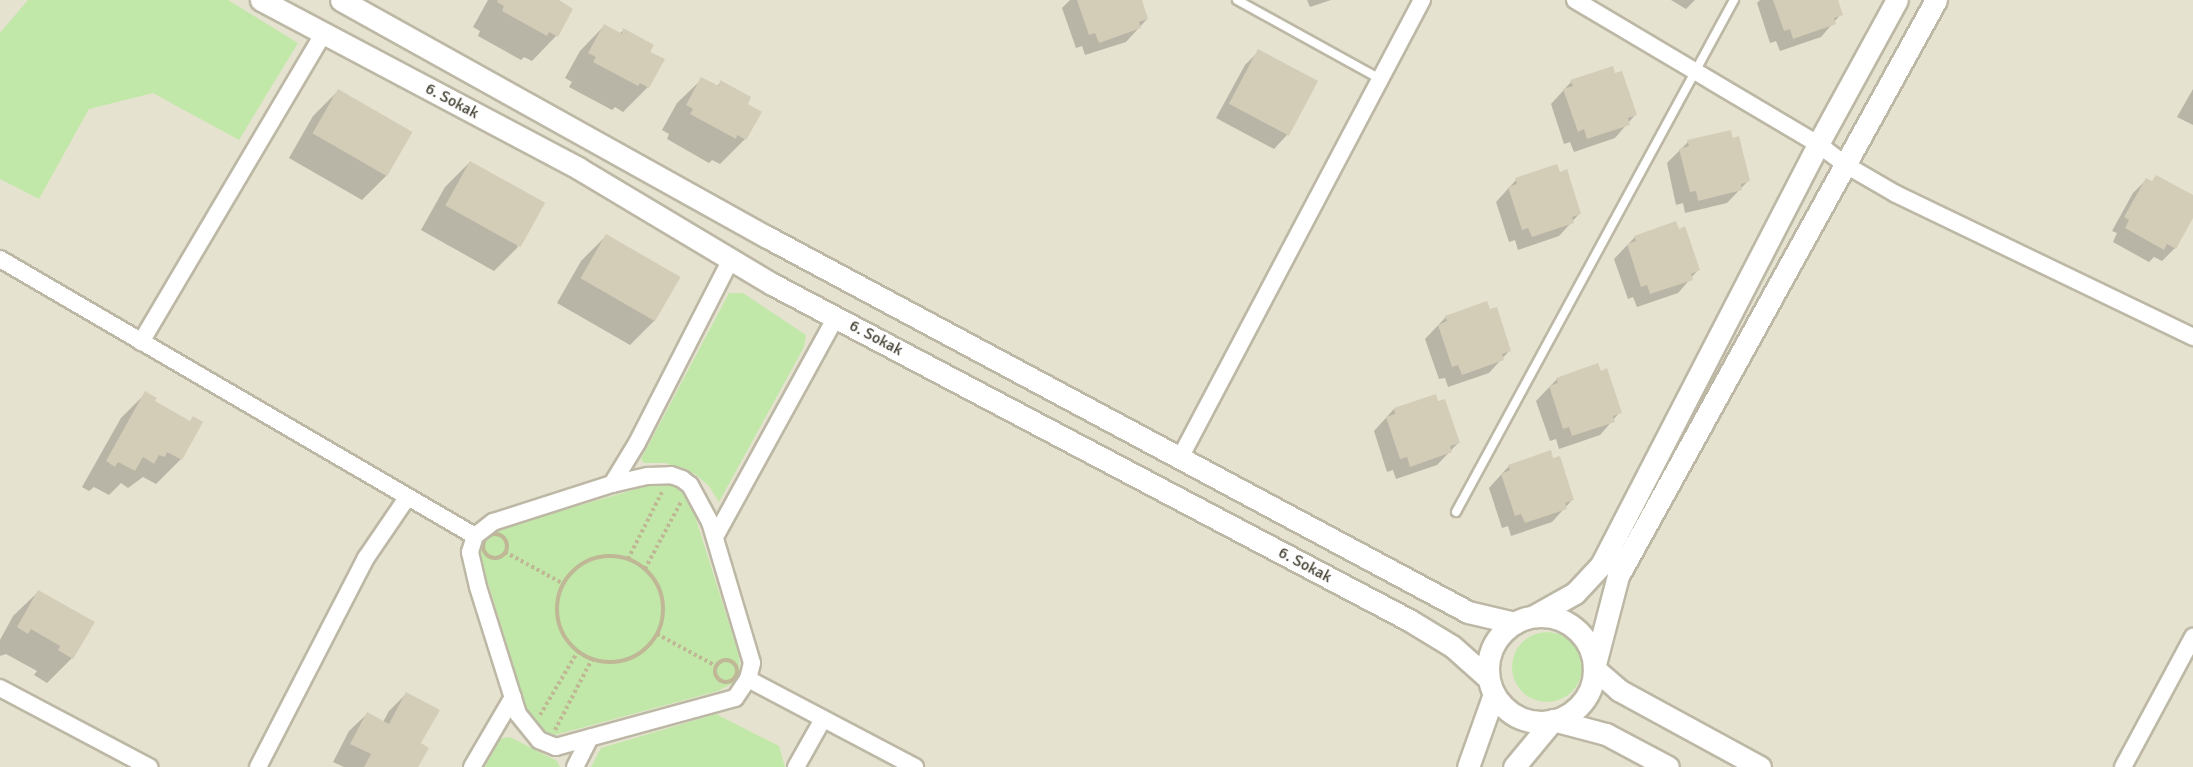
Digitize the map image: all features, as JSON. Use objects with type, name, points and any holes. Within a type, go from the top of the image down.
[{"type":"street","name":"6. Sokak","points":[[261,0],[578,168],[731,259],[836,317],[1409,620],[1452,646],[1491,686]]},
{"type":"street","name":"6. Sokak","points":[[341,0],[767,237],[1468,612],[1524,620]]},
{"type":"street","points":[[1180,458],[1422,0]]},
{"type":"street","points":[[1467,767],[1491,686],[1488,661],[1494,644],[1504,631],[1575,593],[1601,565],[1818,144],[1897,0]]},
{"type":"street","points":[[1491,686],[1504,708],[1518,717],[1535,722],[1553,720],[1570,713],[1583,701],[1591,685],[1618,576],[1936,0]]},
{"type":"street","points":[[1577,1],[1818,144],[1846,165],[1896,194],[2193,337]]},
{"type":"street","points":[[141,342],[324,33]]},
{"type":"street","points":[[612,484],[637,443],[731,259]]},
{"type":"street","points":[[0,260],[475,536]]},
{"type":"street","points":[[715,537],[836,317]]},
{"type":"street","points":[[671,475],[690,485],[705,512],[715,537],[752,663],[748,679],[735,698],[556,747],[538,740],[518,714],[470,552],[475,536],[493,522],[612,484],[648,476],[671,475]]},
{"type":"street","points":[[258,767],[366,558],[407,498]]},
{"type":"street","points":[[1524,620],[1552,617],[1568,623],[1581,634],[1591,650],[1594,668],[1619,690],[1760,767]]},
{"type":"street","points":[[2123,767],[2193,638]]},
{"type":"street","points":[[748,679],[915,767]]},
{"type":"street","points":[[0,688],[149,767]]},
{"type":"street","points":[[472,767],[513,697]]},
{"type":"street","points":[[796,767],[823,719]]},
{"type":"street","points":[[1514,767],[1553,720]]},
{"type":"street","points":[[1553,720],[1606,734],[1668,767]]},
{"type":"street","points":[[575,767],[590,738]]},
{"type":"lane","points":[[1237,0],[1380,79]]},
{"type":"lane","points":[[1456,512],[1734,0]]},
{"type":"path","points":[[628,559],[671,475]]},
{"type":"path","points":[[645,569],[690,485]]},
{"type":"path","points":[[491,535],[499,535],[507,544],[505,552],[499,558],[491,558],[485,553],[483,543],[491,535]]},
{"type":"path","points":[[505,552],[564,584]]},
{"type":"path","points":[[602,556],[628,559],[645,569],[660,589],[664,607],[657,634],[641,652],[626,660],[609,662],[592,659],[578,651],[566,639],[559,623],[557,606],[570,574],[584,562],[602,556]]},
{"type":"path","points":[[657,634],[716,666]]},
{"type":"path","points":[[531,732],[578,651]]},
{"type":"path","points":[[548,744],[592,659]]},
{"type":"path","points":[[723,660],[730,660],[736,664],[737,675],[732,681],[721,681],[716,676],[716,666],[723,660]]},
{"type":"shaded area","points":[[0,0],[2193,0],[2193,767],[0,767]]},
{"type":"green space","points":[[28,0],[228,0],[298,43],[239,140],[153,93],[89,109],[39,199],[0,179],[0,33]]},
{"type":"green space","points":[[729,293],[743,293],[806,335],[804,347],[719,502],[709,486],[695,474],[665,463],[644,463],[641,459]]},
{"type":"green space","points":[[657,483],[674,484],[689,497],[739,655],[740,675],[735,682],[718,691],[555,735],[539,731],[529,717],[484,570],[478,547],[482,538],[491,531]]},
{"type":"green space","points":[[1547,632],[1560,635],[1572,642],[1579,654],[1582,667],[1579,680],[1572,692],[1560,699],[1547,702],[1534,699],[1522,692],[1515,680],[1512,667],[1515,654],[1522,642],[1534,635]]},
{"type":"green space","points":[[716,714],[779,746],[785,767],[591,767],[601,748]]},
{"type":"green space","points":[[510,737],[557,761],[560,767],[485,767],[500,739]]},
{"type":"building","points":[[498,0],[559,0],[573,9],[558,37],[549,32],[547,36],[502,11],[504,6],[497,2]]},
{"type":"building","points":[[1077,0],[1142,0],[1148,19],[1139,22],[1141,28],[1099,43],[1095,33],[1089,35]]},
{"type":"building","points":[[1773,0],[1838,0],[1843,15],[1834,18],[1836,24],[1793,39],[1790,29],[1784,31]]},
{"type":"building","points":[[604,24],[622,34],[623,28],[654,45],[650,52],[665,59],[649,88],[640,83],[638,86],[593,62],[596,57],[588,53]]},
{"type":"building","points":[[1258,49],[1318,81],[1289,136],[1229,104]]},
{"type":"building","points":[[1613,66],[1615,73],[1622,71],[1637,115],[1628,118],[1630,125],[1587,139],[1584,129],[1578,132],[1563,89],[1573,86],[1570,80]]},
{"type":"building","points":[[701,77],[719,86],[720,80],[751,97],[748,104],[762,112],[746,140],[737,135],[736,139],[690,114],[693,109],[686,105]]},
{"type":"building","points":[[338,89],[412,132],[387,176],[312,133]]},
{"type":"building","points":[[1731,130],[1733,138],[1739,136],[1750,181],[1741,184],[1742,190],[1698,201],[1696,191],[1690,192],[1679,149],[1689,146],[1687,140]]},
{"type":"building","points":[[470,161],[545,203],[520,247],[445,206]]},
{"type":"building","points":[[1557,164],[1560,172],[1567,169],[1581,214],[1572,217],[1574,223],[1532,237],[1528,228],[1522,230],[1508,187],[1517,184],[1515,178]]},
{"type":"building","points":[[2156,175],[2193,195],[2193,218],[2176,249],[2167,244],[2164,250],[2125,228],[2129,220],[2124,217],[2146,178],[2152,181]]},
{"type":"building","points":[[1676,221],[1679,229],[1685,226],[1700,270],[1691,274],[1693,280],[1650,294],[1647,285],[1641,287],[1627,244],[1636,241],[1634,236]]},
{"type":"building","points":[[606,234],[680,277],[655,321],[580,278]]},
{"type":"building","points":[[1487,301],[1490,309],[1497,307],[1511,351],[1502,354],[1504,360],[1462,375],[1458,365],[1452,367],[1438,325],[1447,321],[1445,316]]},
{"type":"building","points":[[1598,363],[1601,371],[1607,368],[1622,413],[1613,416],[1615,422],[1572,436],[1569,427],[1563,429],[1549,386],[1558,383],[1556,378]]},
{"type":"building","points":[[145,391],[157,398],[155,401],[190,421],[193,416],[203,422],[182,460],[167,452],[165,457],[159,455],[154,464],[143,457],[135,471],[118,462],[115,467],[106,461]]},
{"type":"building","points":[[1436,394],[1438,401],[1445,399],[1460,443],[1450,446],[1452,452],[1410,467],[1407,457],[1400,459],[1386,417],[1395,414],[1394,408]]},
{"type":"building","points":[[1551,450],[1553,458],[1560,456],[1574,500],[1565,503],[1567,509],[1525,523],[1521,514],[1515,516],[1501,474],[1510,470],[1508,465]]},
{"type":"building","points":[[38,590],[95,622],[73,659],[58,650],[60,646],[31,629],[28,634],[17,627]]},
{"type":"building","points":[[406,692],[440,710],[421,743],[429,748],[418,767],[364,767],[371,754],[350,744],[367,712],[389,724]]}]
